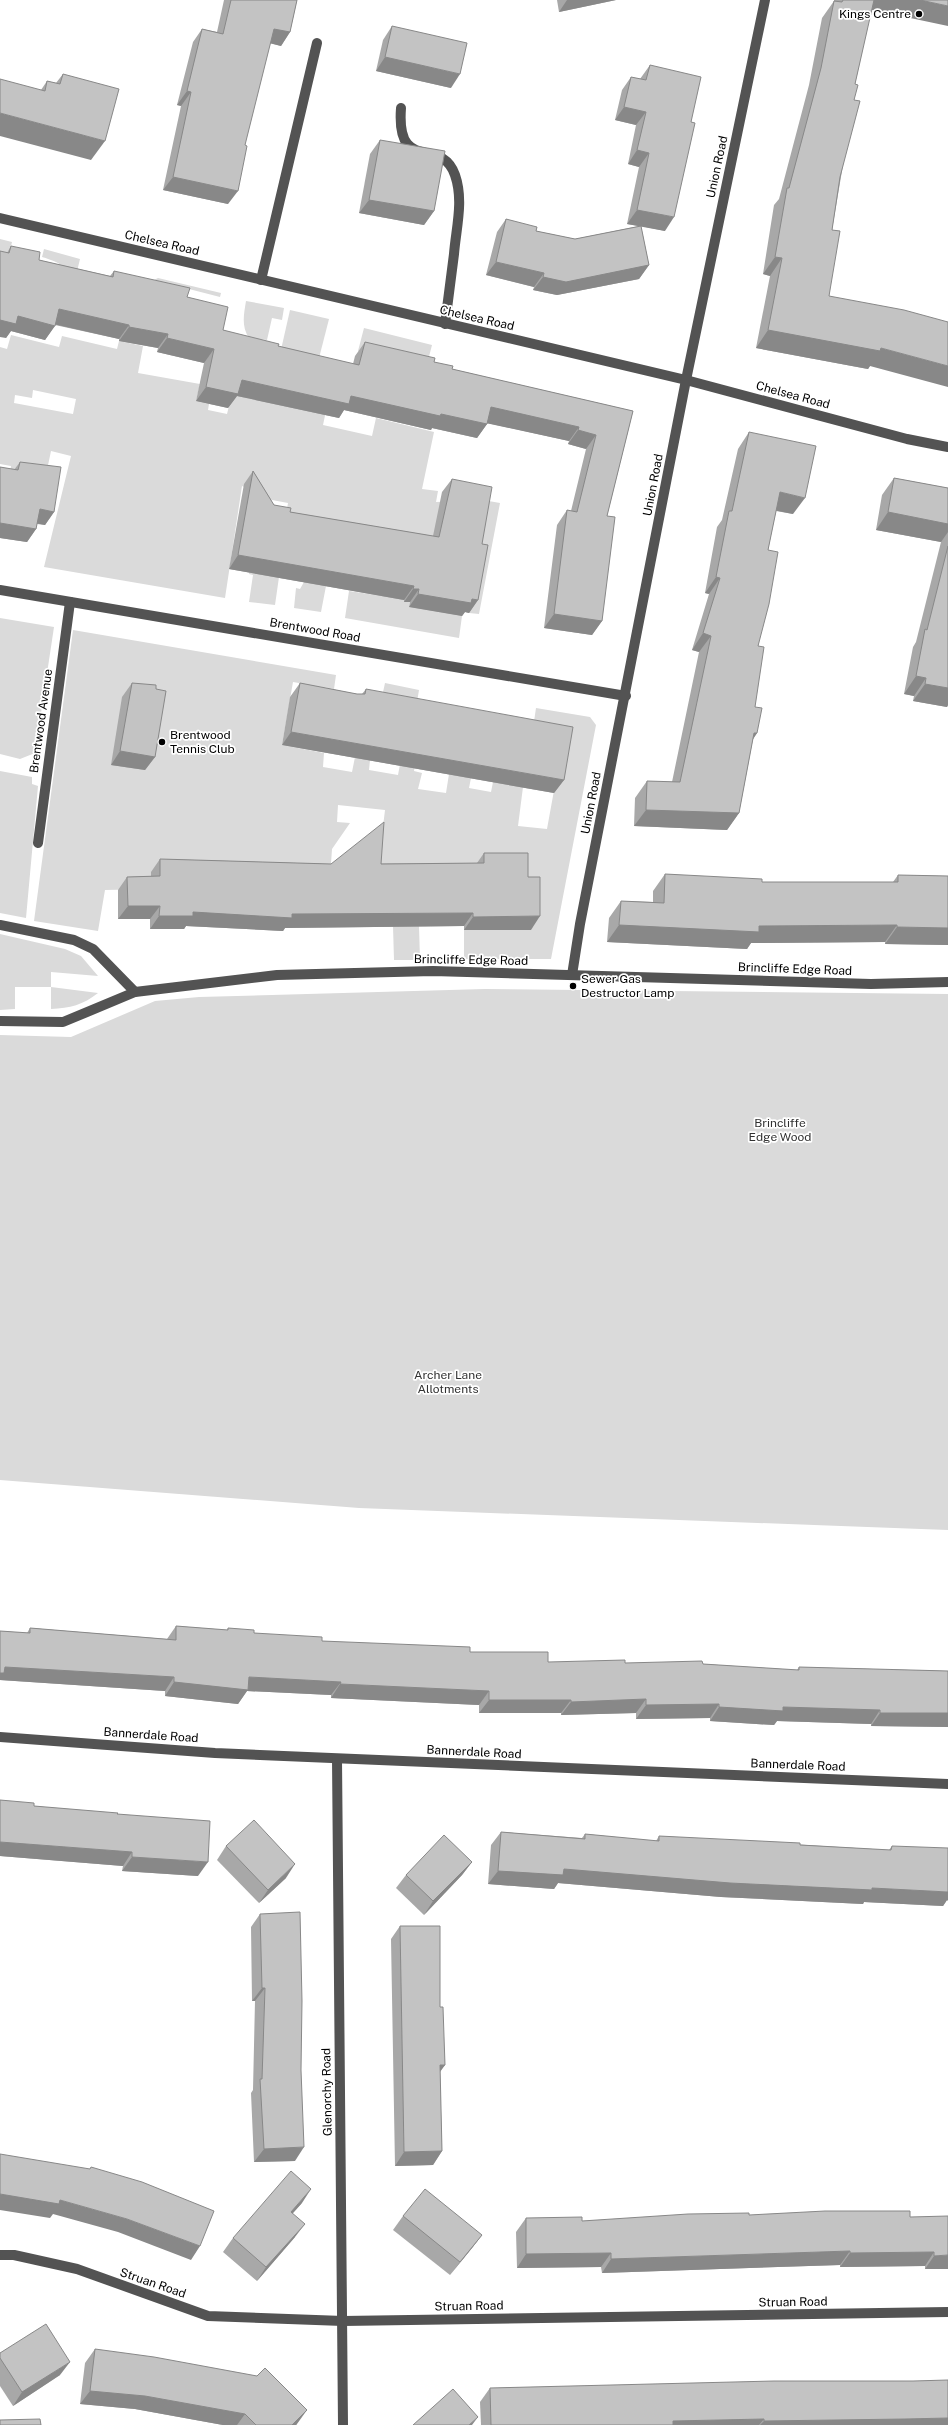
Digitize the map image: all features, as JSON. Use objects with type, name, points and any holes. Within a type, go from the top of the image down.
[{"type":"street","name":"Union Road","points":[[572,975],[580,924],[626,696],[686,380],[765,0]]},
{"type":"street","points":[[262,280],[317,43]]},
{"type":"street","points":[[401,108],[402,138],[411,148],[443,158],[455,173],[459,193],[458,224],[445,324]]},
{"type":"street","name":"Chelsea Road","points":[[0,218],[686,380],[907,439],[948,447]]},
{"type":"street","name":"Brentwood Road","points":[[0,590],[626,696]]},
{"type":"street","name":"Brentwood Avenue","points":[[38,843],[70,602]]},
{"type":"street","points":[[0,925],[74,940],[93,949],[135,992]]},
{"type":"street","name":"Brincliffe Edge Road","points":[[0,1021],[63,1022],[135,992],[277,975],[433,971],[871,984],[948,982]]},
{"type":"street","name":"Bannerdale Road","points":[[0,1737],[215,1753],[948,1784]]},
{"type":"street","name":"Glenorchy Road","points":[[337,1759],[343,2425]]},
{"type":"street","name":"Struan Road","points":[[0,2255],[14,2255],[77,2269],[208,2316],[343,2321],[948,2312]]},
{"type":"green space","points":[[0,239],[12,242],[2,284],[0,284]]},
{"type":"green space","points":[[44,249],[80,259],[74,284],[68,273],[59,263],[42,257]]},
{"type":"green space","points":[[158,278],[221,293],[220,297],[154,280]]},
{"type":"green space","points":[[246,301],[284,308],[282,320],[272,318],[267,340],[249,338],[246,333],[244,311]]},
{"type":"green space","points":[[290,310],[329,319],[318,362],[278,363]]},
{"type":"green space","points":[[364,328],[432,345],[425,372],[385,357],[358,351]]},
{"type":"green space","points":[[11,335],[59,347],[62,336],[117,349],[119,341],[143,346],[138,373],[200,384],[196,401],[209,404],[208,410],[227,414],[232,394],[251,399],[254,387],[331,387],[323,425],[372,436],[376,418],[434,432],[422,489],[438,491],[436,502],[483,500],[500,503],[479,614],[469,613],[478,558],[410,602],[409,607],[462,616],[459,638],[345,618],[349,591],[382,596],[391,543],[336,534],[321,612],[294,608],[296,588],[300,589],[304,582],[279,577],[275,605],[249,602],[253,575],[249,574],[252,556],[278,561],[288,503],[272,500],[242,486],[225,598],[44,567],[71,456],[51,451],[47,470],[10,475],[11,466],[0,464],[0,347],[7,349]],"holes":[[[33,390],[76,399],[73,414],[14,403],[15,395],[32,398]]]},
{"type":"green space","points":[[0,618],[54,627],[35,753],[20,759],[0,754]]},
{"type":"green space","points":[[73,630],[336,675],[334,689],[293,682],[282,745],[324,753],[323,767],[352,772],[355,757],[370,760],[369,770],[398,775],[409,716],[380,706],[385,683],[419,690],[416,708],[424,709],[414,771],[422,773],[418,789],[446,793],[449,774],[471,778],[469,788],[491,792],[494,777],[523,787],[518,826],[547,829],[563,741],[532,735],[536,708],[590,717],[596,725],[551,959],[464,959],[464,930],[531,929],[377,877],[385,810],[338,805],[337,822],[350,823],[332,849],[330,878],[152,872],[151,889],[105,890],[98,931],[34,921]]},
{"type":"green space","points":[[0,771],[32,777],[32,784],[38,786],[26,918],[0,913]]},
{"type":"green space","points":[[393,926],[419,926],[420,960],[394,960]]},
{"type":"green space","points":[[0,934],[65,949],[81,956],[98,976],[51,972],[51,987],[15,987],[15,1009],[0,1010]]},
{"type":"green space","points":[[51,987],[98,993],[76,1005],[51,1009]]},
{"type":"green space","points":[[485,989],[948,994],[948,1530],[359,1508],[0,1480],[0,1035],[71,1037],[155,1001],[199,997]]},
{"type":"building","points":[[231,0],[297,0],[290,32],[274,29],[245,145],[247,146],[238,191],[173,177],[191,92],[187,91],[202,29],[223,34]]},
{"type":"building","points":[[843,0],[874,0],[855,84],[858,85],[854,100],[860,101],[840,177],[832,230],[840,231],[829,296],[904,310],[948,322],[948,366],[881,348],[880,351],[768,330],[782,258],[775,257],[787,188],[789,188],[821,68],[834,1],[842,2]]},
{"type":"building","points":[[920,0],[948,0],[948,6]]},
{"type":"building","points":[[392,26],[467,43],[460,74],[385,57]]},
{"type":"building","points":[[650,65],[701,77],[691,122],[695,123],[674,217],[637,210],[649,153],[637,150],[646,112],[624,107],[631,77],[646,80]]},
{"type":"building","points":[[63,74],[119,89],[105,141],[0,113],[0,79],[45,91],[47,81],[60,84]]},
{"type":"building","points":[[380,140],[445,151],[434,211],[369,200]]},
{"type":"building","points":[[506,219],[537,227],[536,231],[575,239],[641,226],[649,265],[566,282],[543,277],[544,273],[496,262]]},
{"type":"building","points":[[11,246],[40,252],[39,260],[113,277],[114,271],[190,288],[187,297],[228,307],[223,330],[279,344],[278,346],[359,365],[365,342],[435,358],[434,362],[453,366],[452,369],[633,411],[607,516],[615,517],[602,621],[554,614],[567,510],[577,512],[596,435],[578,430],[579,427],[491,407],[487,424],[441,414],[440,416],[351,396],[349,404],[242,380],[238,394],[206,387],[214,349],[167,338],[168,334],[129,327],[129,325],[59,309],[55,326],[18,316],[16,324],[0,320],[0,251],[9,253]]},
{"type":"building","points":[[749,432],[816,446],[805,498],[780,492],[768,550],[778,552],[769,604],[758,646],[764,647],[755,707],[762,708],[757,733],[754,733],[739,813],[646,810],[647,781],[680,782],[711,636],[703,633],[720,578],[716,577],[729,511],[732,511]]},
{"type":"building","points":[[20,462],[61,467],[54,512],[40,509],[36,529],[0,523],[0,467],[18,470]]},
{"type":"building","points":[[253,471],[274,505],[291,508],[290,512],[439,537],[452,479],[492,487],[482,544],[488,545],[478,600],[472,599],[471,603],[418,594],[419,589],[413,589],[414,586],[238,555]]},
{"type":"building","points":[[894,478],[948,488],[948,524],[888,512]]},
{"type":"building","points":[[948,546],[948,688],[925,684],[926,678],[916,676],[925,629],[927,630]]},
{"type":"building","points":[[132,683],[156,685],[156,689],[166,691],[155,757],[120,751]]},
{"type":"building","points":[[300,683],[357,694],[365,694],[366,689],[573,727],[564,780],[291,732]]},
{"type":"building","points":[[384,822],[381,864],[484,863],[484,853],[528,853],[528,877],[540,877],[540,916],[473,917],[473,913],[292,914],[292,918],[193,912],[193,916],[159,916],[160,906],[128,906],[127,877],[160,876],[160,859],[331,864]]},
{"type":"building","points":[[665,874],[762,879],[762,882],[898,882],[898,875],[948,876],[948,928],[897,927],[897,925],[759,926],[759,932],[619,925],[621,901],[664,903]]},
{"type":"building","points":[[176,1626],[228,1630],[228,1628],[254,1630],[254,1633],[322,1637],[322,1641],[470,1647],[470,1652],[548,1652],[548,1662],[625,1660],[625,1663],[702,1661],[703,1664],[799,1670],[799,1667],[948,1671],[948,1713],[880,1713],[880,1710],[783,1707],[783,1711],[719,1707],[719,1704],[646,1705],[646,1699],[571,1702],[571,1700],[489,1700],[489,1691],[340,1684],[341,1682],[249,1677],[248,1690],[174,1682],[174,1677],[5,1667],[4,1673],[0,1673],[0,1631],[30,1633],[30,1628],[176,1640]]},
{"type":"building","points":[[0,1800],[34,1803],[34,1806],[210,1821],[208,1862],[132,1857],[132,1852],[0,1842]]},
{"type":"building","points":[[254,1820],[295,1864],[268,1890],[226,1846]]},
{"type":"building","points":[[501,1832],[585,1839],[585,1834],[659,1841],[659,1836],[800,1843],[800,1845],[891,1850],[892,1846],[948,1848],[948,1892],[730,1883],[564,1869],[563,1875],[498,1871]]},
{"type":"building","points":[[444,1835],[472,1862],[433,1901],[406,1875]]},
{"type":"building","points":[[300,1912],[302,2001],[301,2070],[304,2147],[264,2149],[260,2079],[262,2079],[265,1988],[262,1988],[260,1914]]},
{"type":"building","points":[[400,1926],[440,1926],[440,2007],[443,2007],[445,2065],[440,2065],[442,2151],[404,2152]]},
{"type":"building","points":[[0,2154],[90,2169],[91,2167],[142,2182],[214,2211],[200,2246],[127,2219],[60,2200],[59,2204],[0,2194]]},
{"type":"building","points":[[291,2171],[311,2189],[291,2212],[305,2224],[266,2267],[233,2238]]},
{"type":"building","points":[[425,2189],[482,2235],[460,2262],[403,2216]]},
{"type":"building","points":[[825,2211],[910,2211],[910,2217],[948,2216],[948,2255],[934,2256],[934,2252],[850,2253],[850,2251],[611,2259],[611,2253],[526,2254],[526,2218],[582,2217],[582,2221],[688,2214],[749,2213],[749,2215]]},
{"type":"building","points":[[46,2324],[70,2362],[22,2392],[0,2358],[0,2353]]},
{"type":"building","points":[[95,2349],[154,2357],[257,2376],[265,2368],[307,2410],[292,2425],[256,2425],[245,2414],[145,2396],[90,2391]]},
{"type":"building","points":[[948,2380],[948,2418],[673,2421],[673,2425],[491,2425],[490,2388],[774,2381]]},
{"type":"building","points":[[453,2389],[478,2417],[469,2425],[413,2425]]},
{"type":"building","points":[[40,2419],[41,2425],[0,2425],[0,2420]]},
{"type":"place","name":"Kings Centre","points":[[919,14]]},
{"type":"place","name":"Brentwood Tennis Club","points":[[162,742]]},
{"type":"place","name":"Sewer Gas Destructor Lamp","points":[[573,986]]},
{"type":"park label","name":"Brincliffe Edge Wood","points":[[780,1130]]},
{"type":"park label","name":"Archer Lane Allotments","points":[[448,1382]]}]
